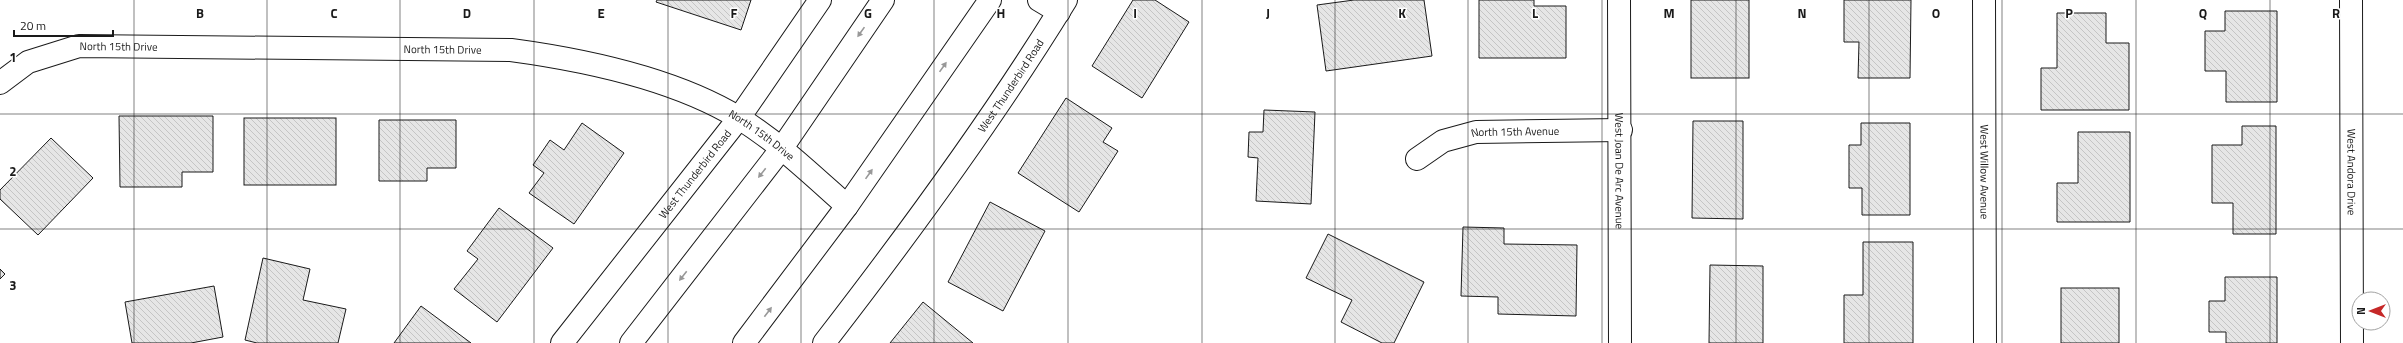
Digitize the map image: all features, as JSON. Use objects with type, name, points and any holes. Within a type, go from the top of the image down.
[{"type":"street","name":"West Thunderbird Road","points":[[562,343],[739,118],[820,0]]},
{"type":"street","points":[[631,343],[782,148],[884,0]]},
{"type":"street","points":[[744,343],[847,206],[990,0]]},
{"type":"street","points":[[1039,0],[1062,6]]},
{"type":"street","name":"West Joan De Arc Avenue","points":[[1619,0],[1621,130],[1620,343]]},
{"type":"street","name":"West Willow Avenue","points":[[1984,0],[1985,343]]},
{"type":"street","name":"West Andora Drive","points":[[2352,0],[2352,343]]},
{"type":"street","name":"West Thunderbird Road","points":[[824,343],[909,233],[1027,62],[1062,6]]},
{"type":"street","name":"North 15th Drive","points":[[2,82],[28,62],[79,46],[511,50],[555,56],[619,69],[704,100],[739,118],[782,148],[847,206]]},
{"type":"street","name":"North 15th Avenue","points":[[1417,159],[1443,141],[1476,132],[1621,130]]},
{"type":"building","points":[[657,0],[751,0],[741,30],[656,2]]},
{"type":"building","points":[[1133,0],[1155,0],[1189,22],[1142,98],[1092,66]]},
{"type":"building","points":[[1354,0],[1424,0],[1432,56],[1326,71],[1317,5]]},
{"type":"building","points":[[1479,0],[1534,0],[1534,6],[1566,6],[1566,58],[1479,58]]},
{"type":"building","points":[[1691,0],[1749,0],[1749,78],[1691,78]]},
{"type":"building","points":[[1844,0],[1911,0],[1910,78],[1858,78],[1859,42],[1844,42]]},
{"type":"building","points":[[2225,11],[2277,11],[2277,102],[2226,102],[2226,71],[2205,71],[2205,31],[2225,31]]},
{"type":"building","points":[[2057,13],[2106,13],[2106,43],[2129,43],[2129,110],[2041,110],[2041,68],[2057,68]]},
{"type":"building","points":[[1066,98],[1112,128],[1103,142],[1118,151],[1079,212],[1018,173]]},
{"type":"building","points":[[1264,110],[1315,112],[1311,204],[1256,201],[1258,158],[1248,157],[1249,132],[1263,132]]},
{"type":"building","points":[[119,116],[213,116],[213,172],[182,172],[182,187],[120,187]]},
{"type":"building","points":[[244,118],[336,118],[336,185],[244,185]]},
{"type":"building","points":[[379,120],[456,120],[456,168],[427,168],[427,181],[379,181]]},
{"type":"building","points":[[1693,121],[1743,121],[1743,219],[1692,218]]},
{"type":"building","points":[[582,123],[624,153],[574,224],[529,193],[544,173],[533,165],[550,140],[564,150]]},
{"type":"building","points":[[1861,123],[1910,123],[1910,215],[1862,215],[1862,188],[1849,188],[1849,145],[1861,145]]},
{"type":"building","points":[[2242,126],[2276,126],[2276,234],[2233,234],[2233,203],[2212,203],[2212,145],[2242,145]]},
{"type":"building","points":[[2078,132],[2130,132],[2130,222],[2057,222],[2057,183],[2078,183]]},
{"type":"building","points":[[51,138],[93,178],[38,235],[0,199],[0,190]]},
{"type":"building","points":[[990,202],[1045,231],[1003,311],[948,282]]},
{"type":"building","points":[[499,208],[553,248],[497,322],[454,289],[478,259],[467,251]]},
{"type":"building","points":[[1463,227],[1504,228],[1504,244],[1577,245],[1576,316],[1498,314],[1498,297],[1461,296]]},
{"type":"building","points":[[1328,234],[1424,282],[1394,343],[1382,343],[1341,322],[1352,300],[1306,278]]},
{"type":"building","points":[[1863,242],[1913,242],[1913,343],[1844,343],[1844,295],[1863,295]]},
{"type":"building","points":[[263,258],[310,269],[303,300],[346,309],[338,343],[257,343],[245,340]]},
{"type":"building","points":[[1710,265],[1763,266],[1763,343],[1709,343]]},
{"type":"building","points":[[0,269],[5,274],[0,279]]},
{"type":"building","points":[[2225,277],[2277,277],[2277,343],[2226,343],[2226,332],[2209,332],[2209,301],[2225,301]]},
{"type":"building","points":[[214,286],[223,337],[191,343],[132,343],[125,302]]},
{"type":"building","points":[[2061,288],[2119,288],[2119,343],[2061,343]]},
{"type":"building","points":[[923,302],[973,343],[890,343]]},
{"type":"building","points":[[421,306],[471,343],[394,343]]}]
